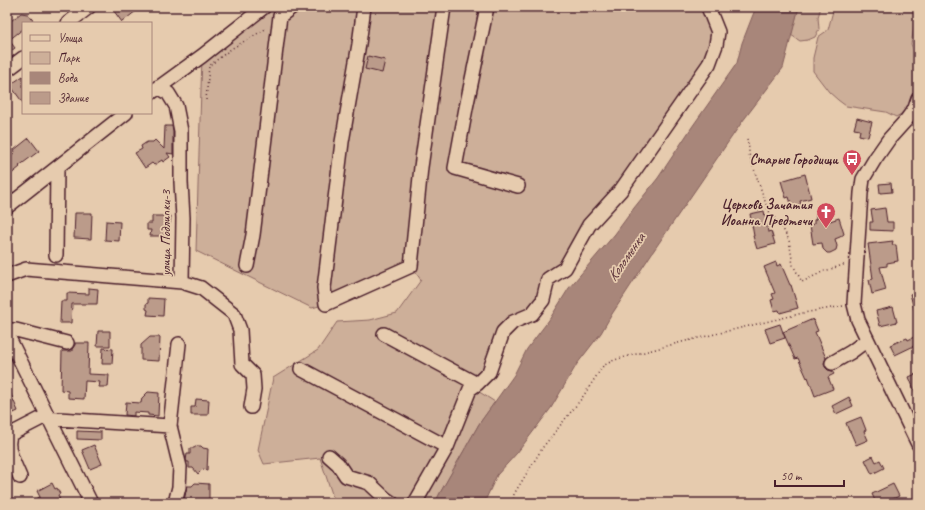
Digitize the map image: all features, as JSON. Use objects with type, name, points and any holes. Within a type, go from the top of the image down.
[{"type":"street","points":[[69,22],[89,7]]},
{"type":"street","points":[[248,266],[280,16],[292,7]]},
{"type":"street","points":[[364,7],[342,142],[324,288],[326,304],[410,266],[421,167],[444,7]]},
{"type":"street","points":[[487,7],[455,168],[518,186]]},
{"type":"street","points":[[415,503],[447,448],[470,389],[489,372],[504,332],[513,322],[532,314],[543,300],[548,279],[565,268],[589,225],[621,190],[709,64],[716,45],[718,32],[708,7]]},
{"type":"street","points":[[155,90],[202,56],[256,10]]},
{"type":"street","points":[[7,70],[22,59]]},
{"type":"street","name":"улица Подлипки-3","points":[[7,276],[26,269],[182,282],[183,218],[181,131],[176,106],[168,93],[155,90]]},
{"type":"street","points":[[917,105],[889,139],[863,179],[854,304],[858,320],[867,340],[918,444]]},
{"type":"street","points":[[7,207],[125,114]]},
{"type":"street","points":[[56,255],[57,168]]},
{"type":"street","points":[[182,282],[201,288],[234,314],[240,330],[242,364],[253,375],[254,388],[251,407]]},
{"type":"street","points":[[67,343],[16,330],[11,330],[7,333],[91,503]]},
{"type":"street","points":[[384,334],[477,384]]},
{"type":"street","points":[[832,363],[851,352],[867,340]]},
{"type":"street","points":[[175,503],[179,487],[180,467],[170,426],[179,344]]},
{"type":"street","points":[[301,369],[447,448]]},
{"type":"street","points":[[20,477],[10,450],[8,442],[9,435],[42,418],[170,426]]},
{"type":"street","points":[[329,456],[338,464],[346,476],[369,483],[392,503]]},
{"type":"path","points":[[206,100],[209,66],[231,49],[267,28],[279,26]]},
{"type":"path","points":[[747,139],[749,154],[768,210],[782,227],[789,240],[792,265],[802,282],[822,272],[857,260]]},
{"type":"path","points":[[512,503],[514,494],[543,447],[582,398],[603,366],[614,360],[682,342],[803,313],[854,304]]},
{"type":"green space","points":[[248,7],[708,7],[716,45],[621,190],[548,279],[543,300],[513,322],[489,372],[471,389],[481,393],[495,402],[479,424],[435,503],[335,503],[320,458],[264,464],[258,450],[273,378],[318,350],[337,322],[370,320],[397,313],[421,280],[411,266],[326,304],[312,308],[196,251],[202,56],[255,15]]},
{"type":"green space","points":[[799,7],[821,7],[818,17],[819,29],[815,37],[808,40],[800,41],[791,35]]},
{"type":"green space","points":[[834,7],[918,7],[911,44],[916,63],[916,79],[913,96],[908,110],[896,117],[886,112],[846,106],[829,92],[813,71],[813,58],[818,37],[828,30]]},
{"type":"water","name":"Коломенка","points":[[756,7],[799,7],[783,68],[742,122],[652,253],[601,333],[577,364],[551,408],[517,453],[497,475],[484,503],[435,503],[479,424],[514,375],[527,349],[549,320],[569,288],[615,234],[658,178],[737,63],[742,43]]},
{"type":"building","points":[[111,7],[141,7],[122,22]]},
{"type":"building","points":[[21,13],[28,14],[34,22],[22,22],[22,30],[9,40],[15,48],[7,54],[7,24]]},
{"type":"building","points":[[368,56],[385,60],[382,73],[365,69]]},
{"type":"building","points":[[22,77],[22,102],[10,85]]},
{"type":"building","points":[[857,118],[872,122],[868,137],[859,135],[860,130],[854,129]]},
{"type":"building","points":[[165,126],[172,126],[173,154],[167,153],[170,157],[163,162],[162,160],[154,165],[152,163],[145,168],[135,153],[142,149],[141,146],[147,142],[153,142],[155,140],[164,149]]},
{"type":"building","points":[[29,138],[39,151],[10,175],[7,171],[7,159],[15,152],[14,150]]},
{"type":"building","points":[[805,174],[811,198],[800,201],[801,205],[792,207],[789,197],[786,198],[781,181]]},
{"type":"building","points":[[891,183],[892,192],[880,193],[879,184]]},
{"type":"building","points":[[885,208],[887,222],[893,222],[893,231],[870,230],[870,222],[873,222],[871,210]]},
{"type":"building","name":"Церковь Зачатия Иоанна Предтечи","points":[[821,210],[827,214],[830,221],[839,218],[844,234],[835,239],[837,246],[836,250],[830,253],[827,253],[823,249],[822,243],[813,244],[810,225],[814,224],[816,215]]},
{"type":"building","points":[[764,211],[768,232],[771,231],[775,244],[757,249],[753,236],[750,214]]},
{"type":"building","points":[[75,213],[92,213],[91,239],[74,238]]},
{"type":"building","points":[[152,216],[171,216],[170,224],[168,224],[168,234],[165,236],[150,236],[151,230],[147,230],[147,223],[152,223]]},
{"type":"building","points":[[106,221],[120,222],[119,241],[105,240]]},
{"type":"building","points":[[893,241],[892,245],[896,245],[898,261],[887,263],[887,266],[880,267],[886,290],[872,294],[869,280],[873,279],[868,244]]},
{"type":"building","points":[[776,262],[777,266],[781,264],[791,285],[798,308],[780,313],[779,310],[774,311],[771,300],[774,299],[772,294],[775,293],[764,267]]},
{"type":"building","points":[[89,288],[98,289],[97,304],[72,304],[71,323],[60,323],[61,301],[67,301],[67,293],[89,294]]},
{"type":"building","points":[[918,292],[918,316],[916,316],[910,294]]},
{"type":"building","points":[[148,298],[164,299],[163,316],[147,315],[148,310],[146,309],[146,304],[148,303]]},
{"type":"building","points":[[893,307],[897,322],[880,326],[876,311]]},
{"type":"building","points":[[813,319],[818,331],[815,332],[826,358],[824,363],[825,367],[834,374],[828,377],[833,389],[815,396],[808,377],[807,378],[798,358],[795,359],[783,332]]},
{"type":"building","points":[[780,324],[785,338],[770,343],[765,329]]},
{"type":"building","points":[[98,331],[110,331],[110,346],[97,346]]},
{"type":"building","points":[[918,335],[918,344],[895,355],[890,345],[907,338],[908,340]]},
{"type":"building","points":[[150,337],[160,337],[159,361],[141,360],[141,345]]},
{"type":"building","points":[[75,343],[89,343],[88,374],[109,375],[108,387],[99,387],[100,382],[85,381],[84,399],[68,398],[68,391],[61,390],[62,351],[72,351]]},
{"type":"building","points":[[103,348],[113,349],[112,364],[102,364]]},
{"type":"building","points":[[918,373],[918,399],[909,377]]},
{"type":"building","points":[[7,385],[18,411],[7,416]]},
{"type":"building","points":[[148,392],[159,393],[158,416],[148,415],[148,413],[134,412],[134,416],[125,415],[126,402],[141,403],[142,398]]},
{"type":"building","points":[[849,397],[853,406],[836,414],[832,406]]},
{"type":"building","points":[[196,399],[209,400],[208,415],[191,415],[191,407],[195,407]]},
{"type":"building","points":[[861,417],[866,430],[864,431],[868,440],[856,445],[846,423]]},
{"type":"building","points":[[77,431],[101,432],[101,440],[77,439]]},
{"type":"building","points":[[94,445],[102,464],[90,469],[82,450]]},
{"type":"building","points":[[197,446],[208,449],[207,470],[203,469],[198,474],[193,468],[189,468],[189,462],[186,460],[187,454],[190,454],[190,448]]},
{"type":"building","points":[[873,456],[876,462],[880,460],[884,468],[872,474],[865,460]]},
{"type":"building","points":[[52,483],[60,494],[58,495],[60,500],[54,503],[28,503],[40,497],[37,491]]},
{"type":"building","points":[[195,483],[209,484],[209,501],[207,501],[207,503],[186,503],[186,501],[184,501],[187,486],[192,486]]},
{"type":"building","points":[[893,484],[899,496],[885,503],[876,503],[872,494]]},
{"type":"place","name":"Старые Городищи","points":[[852,176]]},
{"type":"place","name":"Церковь Зачатия Иоанна Предтечи","points":[[826,229]]}]
